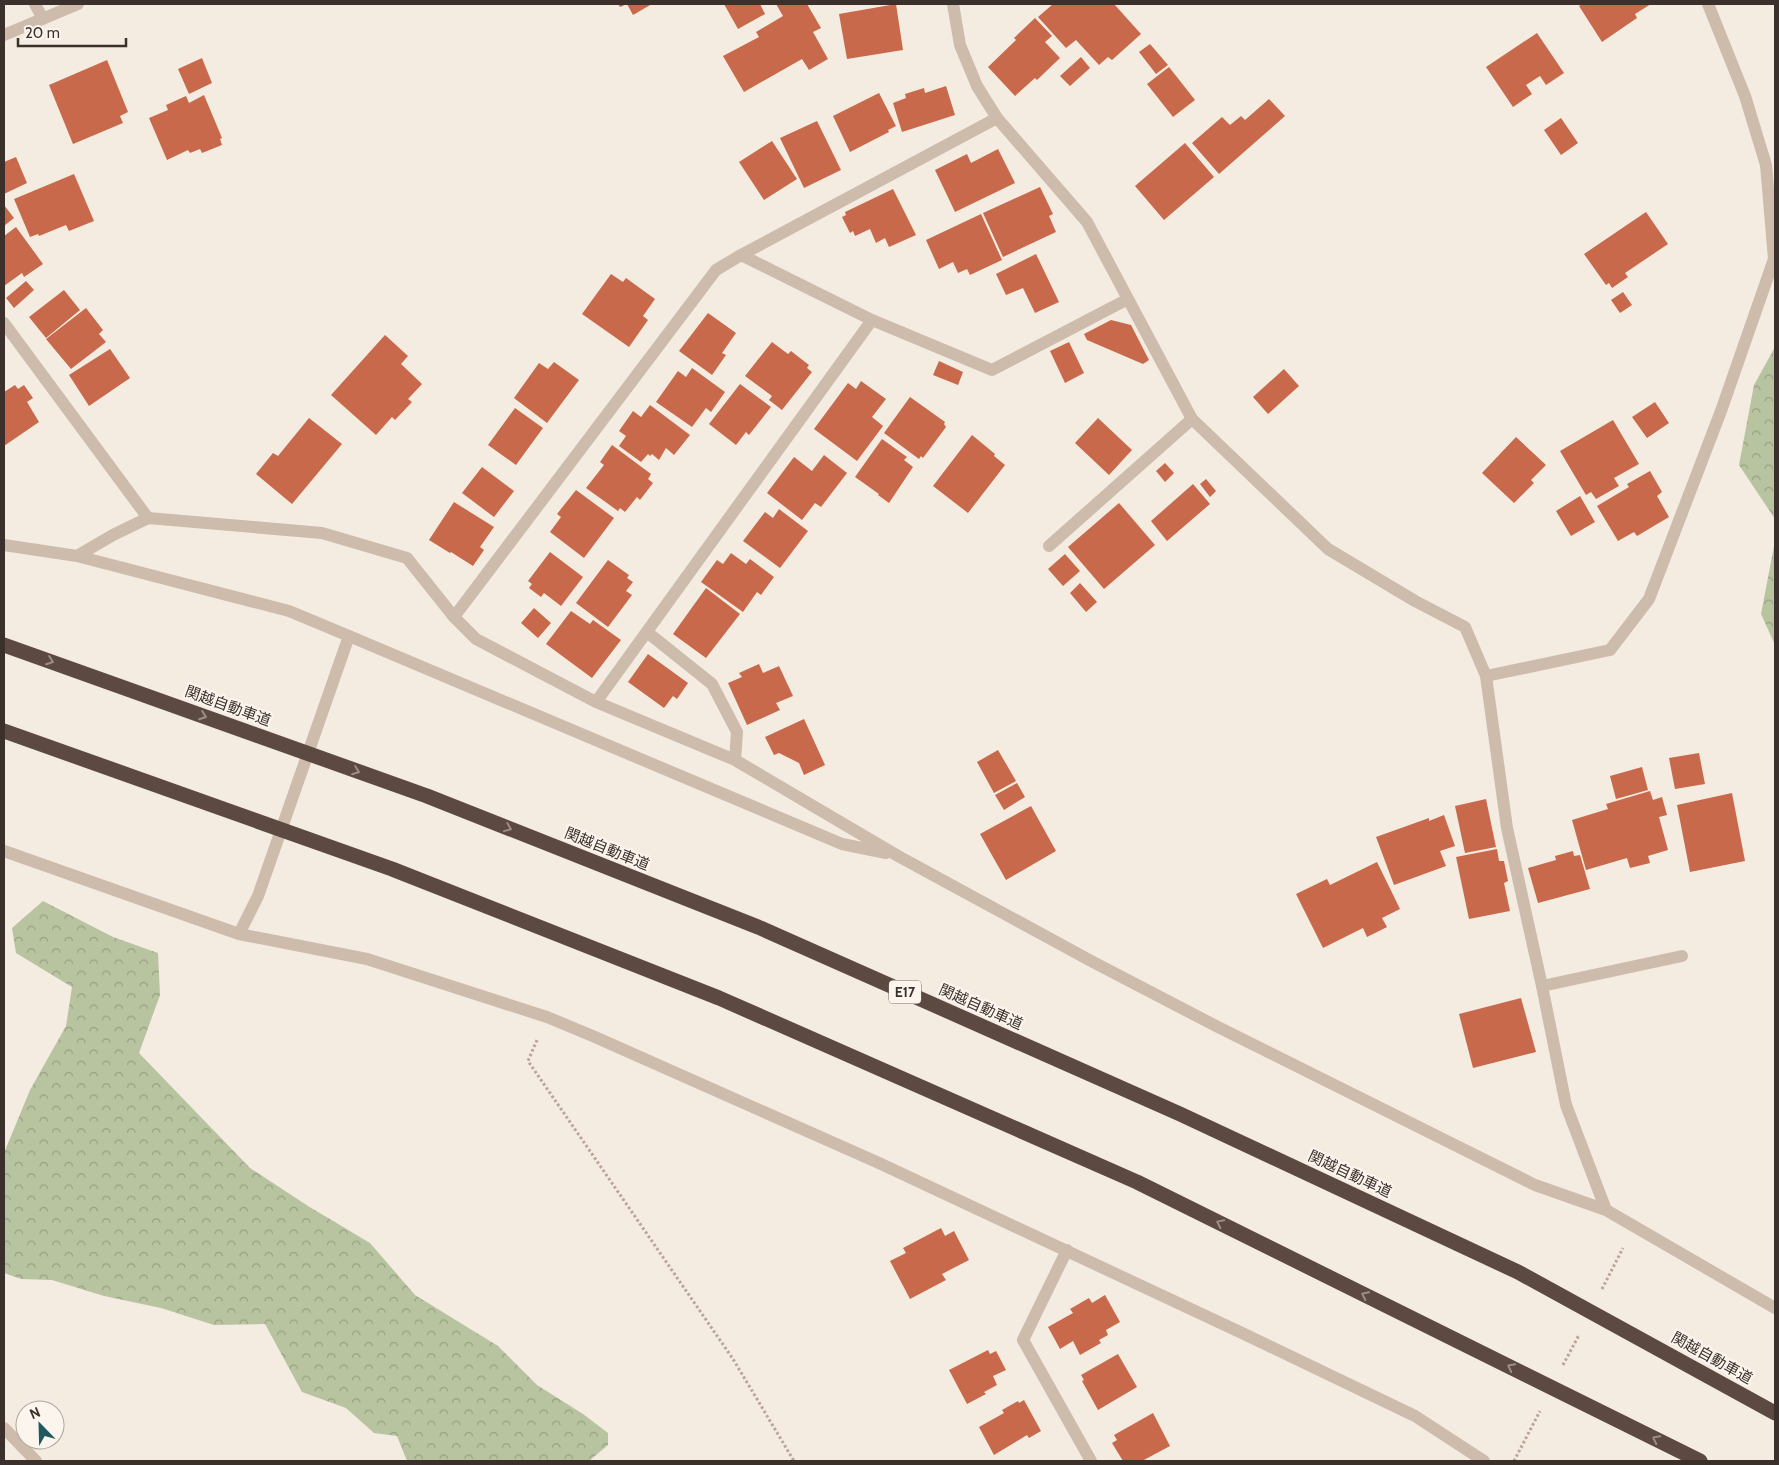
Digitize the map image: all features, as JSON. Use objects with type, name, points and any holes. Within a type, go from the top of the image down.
[{"type":"highway","name":"関越自動車道","points":[[4,644],[427,796],[758,927],[1180,1114],[1509,1268],[1775,1413]]},
{"type":"highway","points":[[4,731],[392,869],[719,998],[1137,1182],[1700,1461]]},
{"type":"street","points":[[35,4],[43,19]]},
{"type":"street","points":[[4,35],[78,4]]},
{"type":"street","points":[[953,4],[960,45],[977,86],[997,118],[1087,222],[1192,419],[1328,548],[1415,601],[1465,627],[1486,676],[1507,828],[1566,1105],[1606,1210]]},
{"type":"street","points":[[1486,676],[1610,650],[1648,599],[1721,411],[1774,259],[1771,165],[1708,4]]},
{"type":"street","points":[[454,618],[716,270],[997,118]]},
{"type":"street","points":[[741,255],[872,320],[992,370],[1128,298]]},
{"type":"street","points":[[596,702],[872,320]]},
{"type":"street","points":[[4,323],[148,518]]},
{"type":"street","points":[[1049,546],[1192,419]]},
{"type":"street","points":[[78,556],[113,535],[148,518],[322,533],[407,558],[454,618],[476,639],[596,702],[735,760],[898,856],[1216,1026],[1535,1185],[1606,1210],[1775,1308]]},
{"type":"street","points":[[4,545],[78,556],[289,611],[842,844],[898,856]]},
{"type":"street","points":[[647,632],[712,684],[737,732],[735,760]]},
{"type":"street","points":[[239,934],[258,896],[349,636]]},
{"type":"street","points":[[4,851],[239,934],[367,959],[547,1017],[879,1162],[1066,1250],[1415,1416],[1484,1461]]},
{"type":"street","points":[[1542,986],[1682,956]]},
{"type":"street","points":[[1066,1250],[1023,1340],[1091,1461]]},
{"type":"street","points":[[4,1428],[36,1461]]},
{"type":"path","points":[[547,1017],[528,1061],[733,1360],[794,1461]]},
{"type":"path","points":[[1599,1295],[1626,1242]]},
{"type":"path","points":[[1563,1365],[1581,1330]]},
{"type":"path","points":[[1514,1461],[1541,1409]]},
{"type":"green space","points":[[1775,347],[1775,519],[1739,465],[1754,385]]},
{"type":"green space","points":[[1775,541],[1775,645],[1761,614]]},
{"type":"green space","points":[[43,901],[113,937],[158,953],[160,995],[139,1053],[250,1168],[370,1243],[415,1295],[498,1346],[537,1385],[583,1414],[608,1433],[608,1445],[589,1461],[407,1461],[397,1436],[374,1433],[346,1408],[302,1392],[265,1324],[214,1325],[161,1308],[104,1296],[52,1280],[21,1279],[4,1273],[4,1153],[30,1090],[66,1026],[72,987],[16,953],[12,928]]},
{"type":"building","points":[[627,4],[652,4],[633,15]]},
{"type":"building","points":[[724,4],[760,4],[765,14],[738,29]]},
{"type":"building","points":[[776,4],[807,4],[821,28],[813,32],[828,59],[809,70],[802,59],[744,92],[723,56],[759,37],[756,32],[783,16]]},
{"type":"building","points":[[896,4],[903,50],[847,59],[839,14]]},
{"type":"building","points":[[1053,4],[1114,4],[1141,34],[1112,60],[1108,57],[1099,65],[1076,40],[1066,48],[1038,17]]},
{"type":"building","points":[[1582,4],[1651,4],[1635,14],[1637,18],[1602,42],[1579,6]]},
{"type":"building","points":[[1035,18],[1052,36],[1045,42],[1060,58],[1037,80],[1035,78],[1015,96],[988,67],[1016,40],[1014,38]]},
{"type":"building","points":[[1537,33],[1564,73],[1546,85],[1540,76],[1526,85],[1532,94],[1513,107],[1486,67]]},
{"type":"building","points":[[1150,44],[1168,65],[1156,74],[1139,52]]},
{"type":"building","points":[[1081,57],[1090,68],[1070,86],[1060,76]]},
{"type":"building","points":[[202,58],[212,83],[189,94],[178,69]]},
{"type":"building","points":[[107,60],[128,112],[120,116],[123,123],[73,144],[49,85]]},
{"type":"building","points":[[1169,67],[1195,100],[1173,117],[1147,84]]},
{"type":"building","points":[[946,86],[955,115],[902,132],[893,103],[906,98],[905,94],[924,88],[925,93]]},
{"type":"building","points":[[879,93],[896,126],[888,130],[889,132],[850,152],[833,116]]},
{"type":"building","points":[[204,95],[222,138],[220,139],[222,145],[202,153],[200,149],[190,153],[188,150],[167,160],[149,118],[168,110],[166,105],[186,96],[189,103]]},
{"type":"building","points":[[1269,99],[1285,116],[1219,174],[1192,143],[1222,117],[1230,125],[1241,116],[1245,120]]},
{"type":"building","points":[[1561,118],[1578,143],[1561,155],[1544,130]]},
{"type":"building","points":[[817,121],[841,170],[804,188],[780,138]]},
{"type":"building","points":[[772,141],[797,179],[764,200],[739,162]]},
{"type":"building","points":[[1185,143],[1214,177],[1164,220],[1135,186]]},
{"type":"building","points":[[998,149],[1015,183],[955,212],[935,170],[967,154],[971,163]]},
{"type":"building","points":[[16,157],[27,183],[4,194],[4,162]]},
{"type":"building","points":[[74,174],[94,221],[69,231],[66,225],[39,236],[38,234],[30,237],[14,199]]},
{"type":"building","points":[[1040,187],[1053,214],[1049,216],[1056,232],[1003,257],[983,213]]},
{"type":"building","points":[[893,189],[916,235],[889,247],[885,238],[876,243],[870,229],[855,236],[853,231],[850,233],[842,217],[846,215],[845,212]]},
{"type":"building","points":[[4,205],[14,218],[4,226]]},
{"type":"building","points":[[1646,212],[1668,244],[1625,273],[1628,277],[1612,288],[1609,283],[1606,285],[1584,254]]},
{"type":"building","points":[[981,214],[1002,260],[970,275],[967,269],[958,273],[953,262],[939,269],[926,240]]},
{"type":"building","points":[[16,227],[43,264],[24,277],[22,273],[4,286],[4,236]]},
{"type":"building","points":[[1036,254],[1059,302],[1035,313],[1023,288],[1006,295],[996,274]]},
{"type":"building","points":[[611,274],[623,282],[626,278],[655,299],[643,316],[648,320],[629,347],[582,314]]},
{"type":"building","points":[[26,281],[34,290],[14,308],[6,298]]},
{"type":"building","points":[[64,290],[80,310],[46,338],[29,317]]},
{"type":"building","points":[[1623,292],[1632,305],[1620,313],[1611,300]]},
{"type":"building","points":[[86,308],[103,330],[99,334],[106,342],[71,369],[46,339]]},
{"type":"building","points":[[708,313],[736,333],[722,353],[726,355],[712,375],[679,351]]},
{"type":"building","points":[[1111,320],[1131,325],[1149,360],[1143,364],[1087,340],[1084,334]]},
{"type":"building","points":[[385,335],[408,356],[401,364],[422,384],[408,399],[412,402],[395,420],[392,417],[376,435],[331,395]]},
{"type":"building","points":[[772,342],[788,354],[791,351],[809,365],[807,368],[812,372],[782,410],[769,400],[772,396],[745,376]]},
{"type":"building","points":[[1069,342],[1084,373],[1065,383],[1050,351]]},
{"type":"building","points":[[110,349],[130,378],[89,406],[69,375]]},
{"type":"building","points":[[939,361],[963,372],[958,385],[933,375]]},
{"type":"building","points":[[554,362],[579,380],[547,423],[514,398],[539,363],[548,369]]},
{"type":"building","points":[[692,368],[725,392],[711,412],[706,408],[692,427],[656,402],[678,371],[686,377]]},
{"type":"building","points":[[1284,369],[1299,386],[1268,414],[1253,397]]},
{"type":"building","points":[[861,381],[886,399],[872,417],[883,426],[857,461],[814,429],[848,383],[856,389]]},
{"type":"building","points":[[740,384],[771,407],[749,435],[746,432],[736,445],[709,424]]},
{"type":"building","points":[[15,385],[18,389],[24,385],[33,398],[27,402],[39,422],[4,446],[4,392]]},
{"type":"building","points":[[910,397],[945,422],[946,427],[923,458],[921,456],[919,459],[884,433]]},
{"type":"building","points":[[1655,402],[1669,423],[1647,438],[1632,417]]},
{"type":"building","points":[[650,405],[690,435],[674,455],[666,448],[659,460],[652,454],[650,456],[648,454],[641,462],[619,446],[626,436],[619,431],[633,411],[641,417]]},
{"type":"building","points":[[515,408],[543,428],[516,465],[488,445]]},
{"type":"building","points":[[309,418],[342,444],[292,504],[256,474],[273,453],[278,456]]},
{"type":"building","points":[[1098,418],[1132,450],[1109,475],[1075,443]]},
{"type":"building","points":[[1613,420],[1639,464],[1614,478],[1619,486],[1596,499],[1591,492],[1586,495],[1560,451]]},
{"type":"building","points":[[972,435],[1005,465],[968,513],[933,486]]},
{"type":"building","points":[[1516,437],[1546,465],[1531,480],[1534,483],[1514,503],[1482,473]]},
{"type":"building","points":[[882,439],[907,457],[904,460],[913,467],[889,503],[855,477]]},
{"type":"building","points":[[612,445],[651,474],[648,479],[653,483],[640,500],[637,497],[625,512],[620,508],[618,511],[586,488],[604,465],[600,462]]},
{"type":"building","points":[[824,455],[847,473],[821,507],[815,503],[802,520],[767,493],[794,457],[812,471]]},
{"type":"building","points":[[1165,463],[1174,473],[1165,482],[1156,471]]},
{"type":"building","points":[[482,467],[514,491],[494,517],[462,493]]},
{"type":"building","points":[[1650,471],[1662,492],[1657,496],[1669,517],[1637,536],[1634,532],[1618,541],[1597,506],[1629,487],[1627,484]]},
{"type":"building","points":[[1206,479],[1216,491],[1210,497],[1200,484]]},
{"type":"building","points":[[1193,484],[1210,504],[1167,541],[1151,521]]},
{"type":"building","points":[[576,490],[614,518],[584,558],[550,532],[561,517],[557,514]]},
{"type":"building","points":[[1580,496],[1595,522],[1571,536],[1556,511]]},
{"type":"building","points":[[454,502],[494,527],[480,547],[484,550],[473,566],[429,540]]},
{"type":"building","points":[[1119,503],[1155,545],[1104,589],[1068,547]]},
{"type":"building","points":[[779,509],[808,531],[780,568],[743,541],[765,512],[773,518]]},
{"type":"building","points":[[550,552],[583,577],[561,606],[544,593],[541,597],[529,588],[532,584],[528,581]]},
{"type":"building","points":[[731,553],[746,564],[750,559],[774,577],[761,595],[757,592],[743,612],[701,582],[717,560],[723,564]]},
{"type":"building","points":[[1065,554],[1080,571],[1063,586],[1048,569]]},
{"type":"building","points":[[608,560],[629,575],[627,578],[633,582],[626,591],[632,595],[608,627],[576,603]]},
{"type":"building","points":[[1080,583],[1097,602],[1086,612],[1070,593]]},
{"type":"building","points":[[706,588],[740,614],[706,658],[673,634]]},
{"type":"building","points":[[534,608],[551,623],[538,638],[521,623]]},
{"type":"building","points":[[571,611],[590,624],[593,620],[621,640],[592,678],[546,644]]},
{"type":"building","points":[[648,654],[688,683],[677,699],[673,696],[664,708],[628,682]]},
{"type":"building","points":[[759,664],[763,673],[779,666],[793,696],[776,703],[780,710],[747,725],[728,683],[742,677],[739,673]]},
{"type":"building","points":[[804,719],[825,765],[804,775],[799,763],[779,753],[774,755],[765,737]]},
{"type":"building","points":[[998,750],[1016,781],[994,793],[977,762]]},
{"type":"building","points":[[1699,753],[1705,784],[1675,789],[1669,758]]},
{"type":"building","points":[[1642,767],[1648,790],[1616,799],[1610,776]]},
{"type":"building","points":[[1017,783],[1025,797],[1004,810],[995,795]]},
{"type":"building","points":[[1650,791],[1653,800],[1662,797],[1667,815],[1659,817],[1668,850],[1648,856],[1650,863],[1630,868],[1627,858],[1586,870],[1572,820],[1608,809],[1606,804]]},
{"type":"building","points":[[1732,793],[1745,861],[1690,872],[1677,805]]},
{"type":"building","points":[[1486,799],[1496,847],[1465,853],[1455,806]]},
{"type":"building","points":[[1031,806],[1056,851],[1006,880],[980,834]]},
{"type":"building","points":[[1444,815],[1455,846],[1440,851],[1446,866],[1394,885],[1376,837],[1429,818],[1429,821]]},
{"type":"building","points":[[1497,849],[1499,861],[1504,861],[1508,881],[1504,883],[1510,911],[1469,919],[1456,857]]},
{"type":"building","points":[[1573,851],[1574,856],[1580,855],[1590,889],[1538,903],[1528,868],[1556,860],[1555,856]]},
{"type":"building","points":[[1377,862],[1400,909],[1382,918],[1387,927],[1367,937],[1363,928],[1323,948],[1296,894],[1327,879],[1330,885]]},
{"type":"building","points":[[1521,998],[1536,1052],[1473,1068],[1459,1014]]},
{"type":"building","points":[[941,1228],[945,1236],[954,1231],[969,1260],[942,1274],[946,1280],[910,1299],[890,1261],[906,1253],[903,1248]]},
{"type":"building","points":[[1105,1295],[1120,1322],[1106,1330],[1108,1335],[1099,1340],[1101,1343],[1080,1355],[1073,1341],[1060,1349],[1048,1327],[1073,1313],[1070,1309],[1089,1298],[1092,1303]]},
{"type":"building","points":[[988,1350],[990,1354],[996,1351],[1006,1370],[993,1376],[997,1385],[984,1392],[986,1394],[967,1404],[949,1370]]},
{"type":"building","points":[[1118,1354],[1137,1387],[1098,1410],[1082,1381],[1084,1380],[1081,1375]]},
{"type":"building","points":[[1024,1400],[1041,1431],[1029,1438],[1027,1435],[994,1455],[979,1427],[1004,1413],[1002,1410],[1018,1401],[1019,1403]]},
{"type":"building","points":[[1153,1413],[1170,1446],[1142,1461],[1123,1461],[1112,1443],[1117,1440],[1114,1435]]}]
